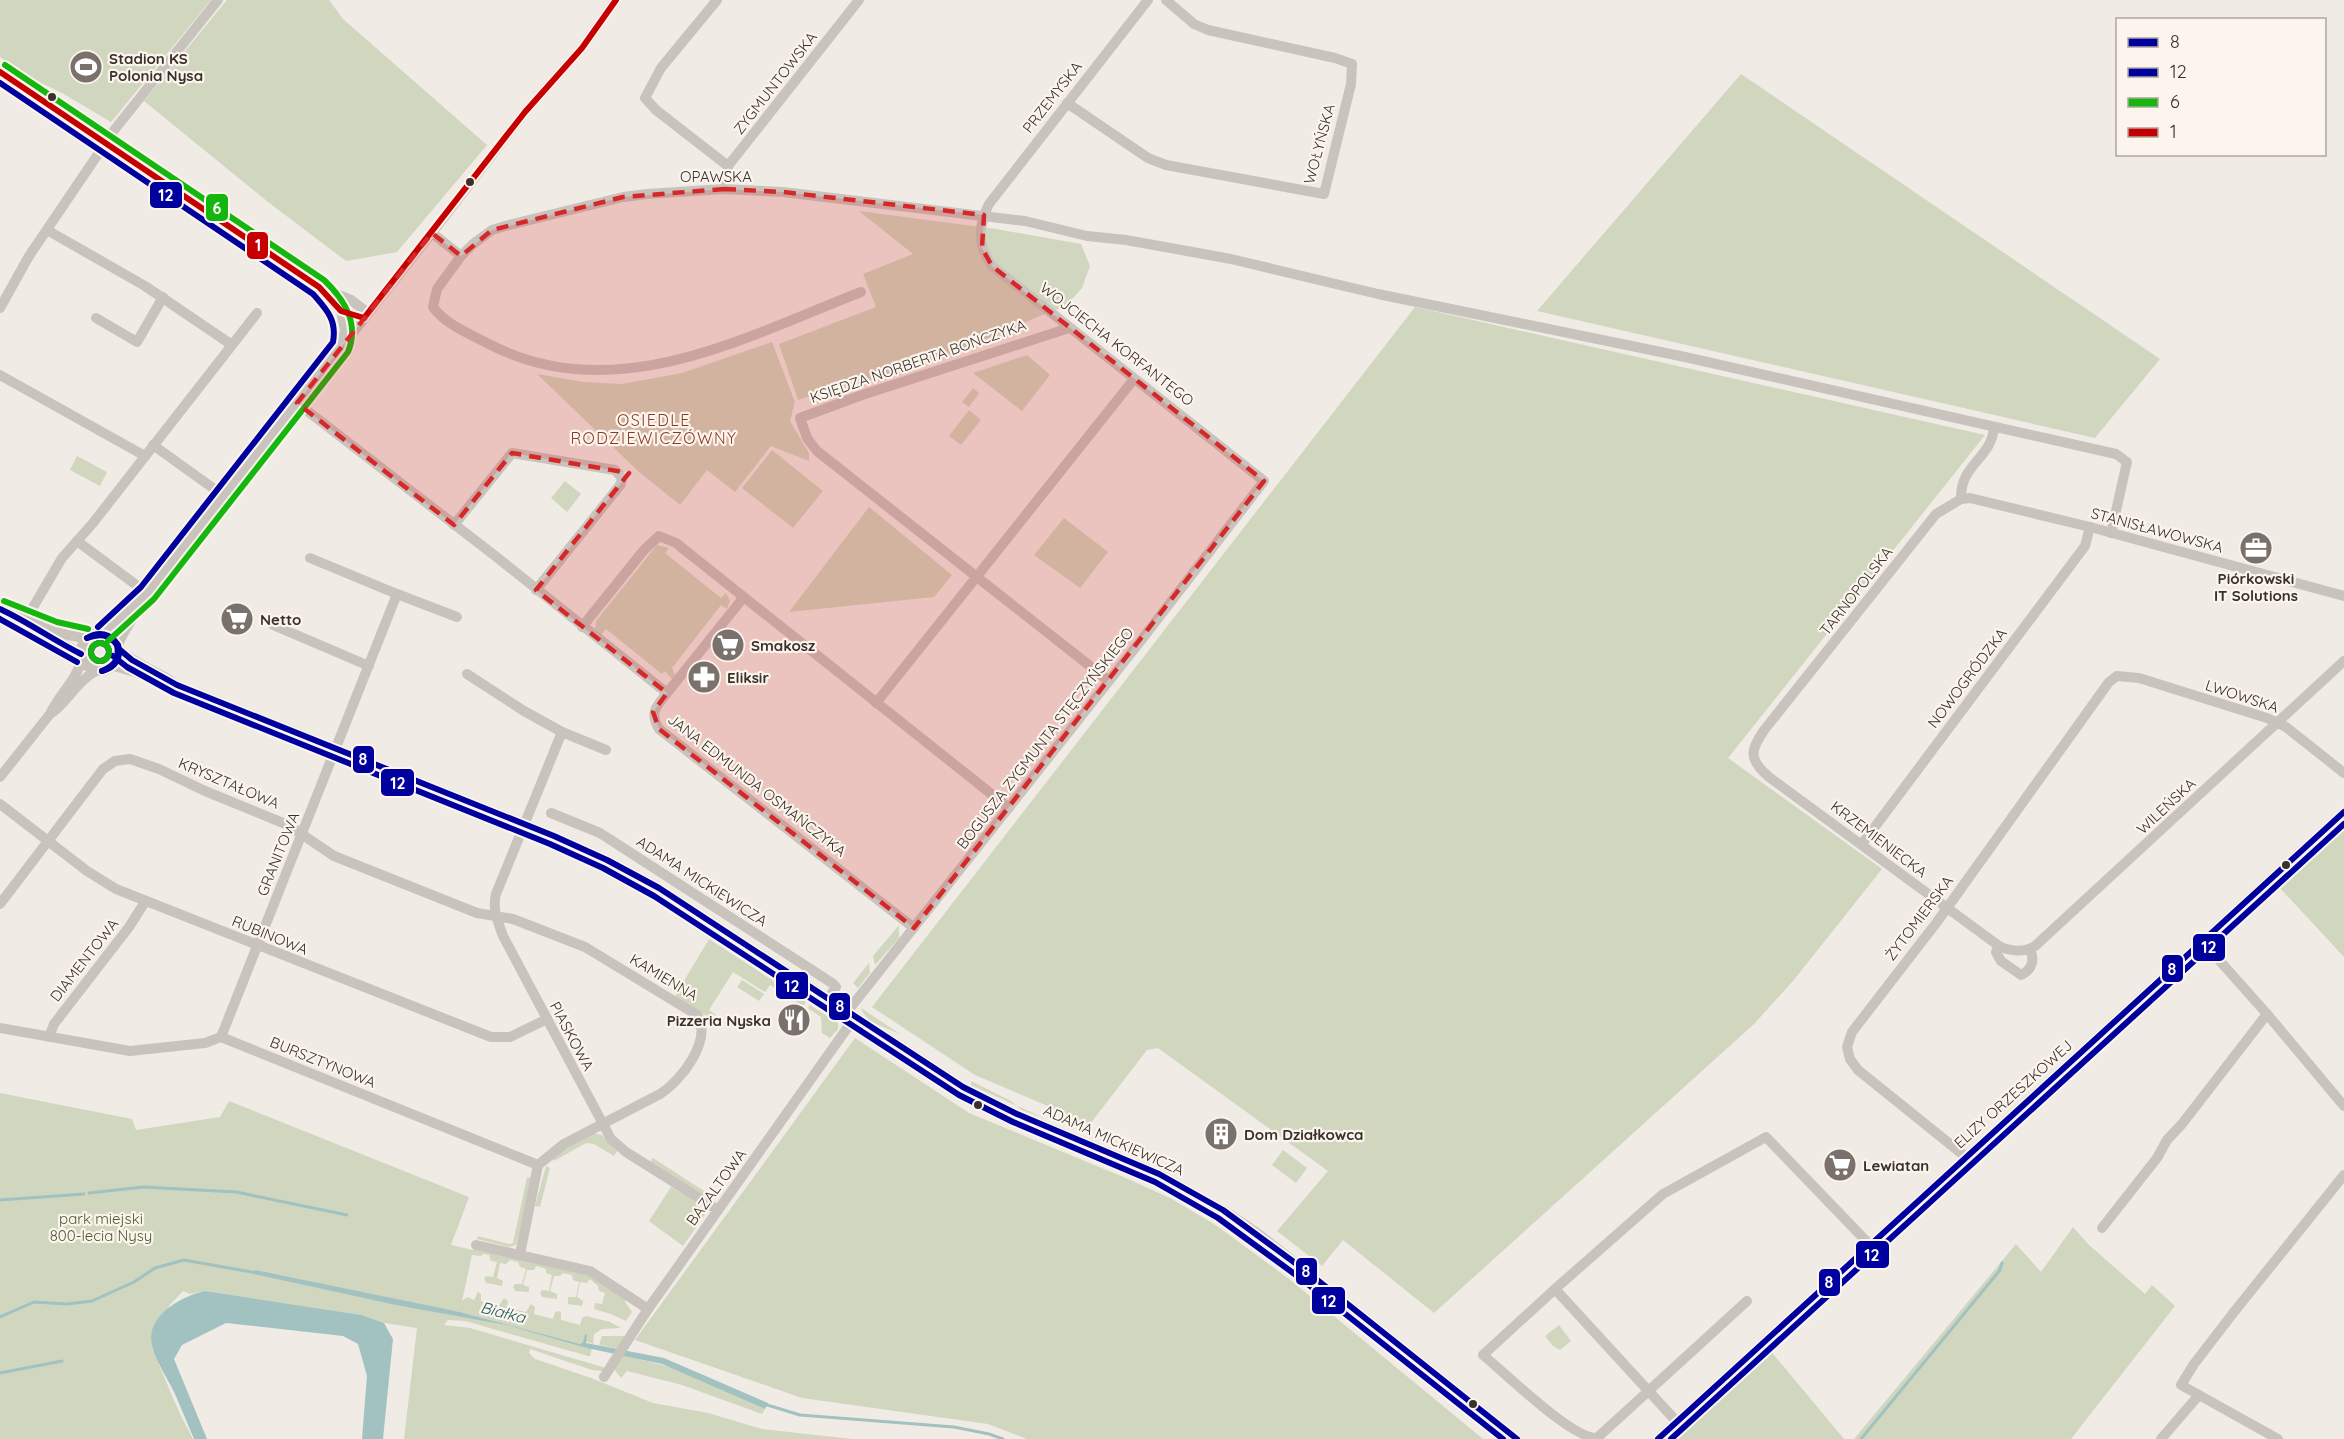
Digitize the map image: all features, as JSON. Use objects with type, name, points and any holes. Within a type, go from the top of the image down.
[{"type":"street","points":[[0,308],[29,256],[105,142],[218,0]]},
{"type":"street","points":[[50,714],[62,706],[87,676],[96,671],[108,670],[117,661],[118,647],[123,633],[141,607],[147,593],[525,112],[582,48],[616,0]]},
{"type":"street","points":[[717,0],[661,68],[645,98],[656,110],[728,166]]},
{"type":"street","name":"ZYGMUNTOWSKA","points":[[724,189],[728,166],[859,0]]},
{"type":"street","name":"PRZEMYSKA","points":[[984,215],[1003,184],[1148,0]]},
{"type":"street","name":"WOŁYŃSKA","points":[[1067,103],[1148,158],[1166,165],[1324,194],[1351,84],[1353,64],[1208,30],[1194,24],[1166,0]]},
{"type":"street","points":[[0,72],[319,287],[351,300],[366,315]]},
{"type":"street","name":"OPAWSKA","points":[[861,292],[694,356],[662,365],[622,370],[581,370],[534,362],[495,347],[440,316],[433,307],[434,297],[461,256],[473,243],[492,230],[623,197],[724,189],[783,192],[984,215],[1025,221],[1087,236],[1126,240],[1231,259],[1378,294],[1685,357],[2116,454],[2127,462],[2111,533]]},
{"type":"street","name":"WOJCIECHA KORFANTEGO","points":[[984,215],[982,248],[992,266],[1264,481]]},
{"type":"street","points":[[47,230],[163,297],[232,345]]},
{"type":"street","points":[[432,233],[461,256]]},
{"type":"street","points":[[319,287],[342,311],[345,330],[341,346]]},
{"type":"street","points":[[96,318],[137,342],[163,297]]},
{"type":"street","points":[[342,311],[366,315]]},
{"type":"street","points":[[25,621],[62,558],[257,314]]},
{"type":"street","name":"KSIĘDZA NORBERTA BOŃCZYKA","points":[[1069,328],[862,395],[800,418],[807,438],[817,451],[1109,681]]},
{"type":"street","points":[[0,375],[145,456]]},
{"type":"street","points":[[876,703],[1134,379]]},
{"type":"street","name":"JANA EDMUNDA OSMAŃCZYKA","points":[[297,403],[667,693],[653,712],[653,718],[659,729],[914,928]]},
{"type":"street","points":[[1961,499],[1961,486],[1966,474],[1993,441],[1994,428]]},
{"type":"street","points":[[153,445],[224,496]]},
{"type":"street","points":[[454,525],[512,453],[615,470],[622,478],[621,484],[536,590]]},
{"type":"street","name":"BOGUSZA ZYGMUNTA STĘCZYŃSKIEGO","points":[[851,1014],[914,928],[1264,481]]},
{"type":"street","name":"STANISŁAWOWSKA","points":[[1961,499],[1970,498],[2090,527],[2344,596]]},
{"type":"street","name":"TARNOPOLSKA","points":[[1769,777],[1755,760],[1753,754],[1755,743],[1936,514],[1961,499]]},
{"type":"street","name":"NOWOGRÓDZKA","points":[[1862,844],[2085,546],[2090,527]]},
{"type":"street","points":[[582,627],[658,536],[676,543],[1009,808]]},
{"type":"street","points":[[77,542],[147,593]]},
{"type":"street","points":[[310,558],[457,617]]},
{"type":"street","points":[[103,634],[113,627],[134,602],[147,593]]},
{"type":"street","points":[[336,749],[397,594]]},
{"type":"street","points":[[667,693],[745,599]]},
{"type":"street","points":[[0,609],[25,621],[87,639]]},
{"type":"street","points":[[25,621],[41,633],[82,656],[88,667],[96,671]]},
{"type":"street","points":[[273,625],[369,666]]},
{"type":"street","points":[[0,777],[50,714],[54,704],[80,666],[82,648],[87,639],[103,634],[109,636],[118,647]]},
{"type":"street","name":"ADAMA MICKIEWICZA","points":[[118,647],[127,657],[177,685]]},
{"type":"street","name":"WILEŃSKA","points":[[2030,950],[2344,660]]},
{"type":"street","name":"ADAMA MICKIEWICZA","points":[[113,666],[160,682],[177,685],[524,825],[591,853],[659,888],[963,1087],[1017,1114],[1159,1174],[1223,1210],[1306,1271],[1516,1439]]},
{"type":"street","points":[[467,674],[524,711],[562,732],[606,750]]},
{"type":"street","name":"LWOWSKA","points":[[2117,676],[2139,678],[2277,722],[2313,747],[2344,773]]},
{"type":"street","name":"ŻYTOMIERSKA","points":[[1966,1157],[1858,1070],[1850,1059],[1847,1047],[1851,1032],[1947,908],[2109,682],[2117,676]]},
{"type":"street","points":[[524,825],[562,732]]},
{"type":"street","name":"GRANITOWA","points":[[221,1037],[336,749]]},
{"type":"street","name":"KRYSZTAŁOWA","points":[[0,904],[49,843],[103,769],[115,761],[130,759],[159,769],[288,825],[334,856],[477,913],[496,915]]},
{"type":"street","name":"KRZEMIENIECKA","points":[[1769,777],[1999,946],[1996,952],[2001,962],[2021,975],[2028,971],[2032,963],[2033,956],[2030,950]]},
{"type":"street","name":"RUBINOWA","points":[[0,804],[99,880],[145,902],[491,1037],[510,1037],[547,1019]]},
{"type":"street","name":"ELIZY ORZESZKOWEJ","points":[[1658,1439],[2344,812]]},
{"type":"street","name":"ADAMA MICKIEWICZA","points":[[551,813],[600,833],[832,983],[836,987],[828,999]]},
{"type":"street","name":"PIASKOWA","points":[[524,825],[494,901],[503,936],[602,1125],[616,1145],[718,1210]]},
{"type":"street","points":[[591,853],[600,833]]},
{"type":"street","name":"DIAMENTOWA","points":[[49,1037],[54,1024],[129,927],[145,902]]},
{"type":"street","name":"KAMIENNA","points":[[496,915],[524,923],[585,947],[685,1007],[700,1020],[702,1038],[677,1081],[660,1094],[564,1144],[538,1165]]},
{"type":"street","points":[[2203,942],[2344,1106]]},
{"type":"street","points":[[1999,946],[2010,950],[2030,950]]},
{"type":"street","name":"BAZALTOWA","points":[[604,1377],[648,1309],[851,1014]]},
{"type":"street","points":[[2102,1228],[2157,1158],[2167,1140],[2182,1124],[2267,1014]]},
{"type":"street","points":[[0,1028],[130,1052],[205,1043],[221,1037]]},
{"type":"street","name":"BURSZTYNOWA","points":[[221,1037],[538,1165]]},
{"type":"street","points":[[1747,1301],[1597,1438],[1576,1432],[1564,1424],[1483,1354],[1663,1194],[1766,1137],[1870,1245]]},
{"type":"street","points":[[520,1254],[538,1165]]},
{"type":"street","points":[[2278,1439],[2181,1385],[2194,1364],[2344,1175]]},
{"type":"street","points":[[476,1245],[590,1271],[648,1309]]},
{"type":"street","points":[[1555,1289],[1677,1422]]},
{"type":"street","points":[[2161,1439],[2199,1395]]},
{"type":"highlighted area","points":[[724,189],[783,192],[984,215],[982,248],[992,266],[1264,481],[914,928],[659,729],[653,712],[667,693],[536,590],[629,473],[512,453],[454,525],[297,403],[432,233],[461,256],[492,230],[623,197]]},
{"type":"green space","name":"Stadion KS Polonia Nysa","points":[[0,0],[211,0],[111,122],[31,78],[0,57]]},
{"type":"green space","points":[[227,0],[329,0],[343,19],[487,145],[397,252],[346,261],[268,202],[144,101]]},
{"type":"green space","points":[[1741,74],[2160,359],[2095,438],[1537,311]]},
{"type":"green space","points":[[859,211],[996,229],[1081,244],[1090,266],[1082,288],[1065,307],[955,352],[870,380],[869,378],[798,400],[779,344],[876,307],[863,274],[913,254]]},
{"type":"green space","points":[[1415,307],[1985,435],[1728,758],[1882,869],[1793,981],[1754,1024],[1434,1313],[1343,1240],[1322,1266],[1277,1231],[1328,1171],[1158,1048],[1147,1050],[1090,1124],[975,1075],[872,1007]]},
{"type":"green space","points":[[772,342],[795,402],[790,421],[809,453],[809,461],[771,446],[735,492],[707,470],[680,505],[638,471],[537,374],[583,382],[622,384],[682,373]]},
{"type":"green space","points":[[1027,355],[1050,375],[1022,411],[973,373]]},
{"type":"green space","points":[[973,388],[979,393],[969,407],[962,402]]},
{"type":"green space","points":[[969,410],[981,420],[961,445],[949,436]]},
{"type":"green space","points":[[772,450],[823,491],[793,528],[742,488]]},
{"type":"green space","points":[[77,456],[107,472],[100,486],[70,470]]},
{"type":"green space","points":[[565,481],[581,494],[567,512],[551,498]]},
{"type":"green space","points":[[869,507],[952,575],[934,597],[789,612]]},
{"type":"green space","points":[[1064,518],[1108,552],[1080,588],[1034,555]]},
{"type":"green space","points":[[657,545],[669,548],[665,553],[721,598],[726,593],[730,601],[727,609],[721,605],[672,668],[675,675],[672,679],[665,671],[662,674],[606,629],[601,635],[595,629],[596,621]]},
{"type":"green space","points":[[2344,828],[2344,957],[2278,886]]},
{"type":"green space","points":[[899,925],[899,938],[875,965],[873,956]]},
{"type":"green space","points":[[709,939],[806,1002],[803,1006],[770,985],[765,992],[733,972],[709,1010],[716,1015],[706,1015],[695,1010],[675,996]]},
{"type":"green space","points":[[869,963],[870,973],[858,988],[853,983]]},
{"type":"green space","points":[[742,980],[764,994],[759,1001],[737,987]]},
{"type":"green space","points":[[810,1005],[838,1023],[838,1029],[830,1038],[822,1033],[821,1017],[808,1008]]},
{"type":"green space","points":[[861,1008],[900,1034],[867,1018]]},
{"type":"green space","points":[[855,1038],[969,1113],[1172,1199],[1217,1226],[1289,1279],[1483,1439],[1027,1439],[988,1424],[802,1398],[635,1340]]},
{"type":"green space","points":[[971,1081],[1011,1101],[1017,1106],[971,1085]]},
{"type":"green space","name":"park miejski 800-lecia Nysy","points":[[0,1093],[132,1119],[136,1130],[220,1117],[229,1101],[469,1197],[451,1245],[473,1250],[474,1247],[590,1276],[626,1300],[632,1312],[626,1321],[594,1309],[595,1303],[602,1304],[605,1293],[599,1291],[598,1286],[590,1279],[587,1283],[580,1282],[577,1297],[583,1301],[582,1306],[568,1304],[568,1297],[576,1297],[579,1282],[573,1280],[572,1275],[563,1273],[560,1276],[554,1276],[550,1291],[557,1294],[557,1299],[542,1297],[540,1292],[549,1291],[552,1275],[546,1273],[546,1269],[536,1266],[534,1270],[527,1270],[523,1285],[529,1287],[529,1292],[515,1291],[513,1287],[515,1284],[522,1284],[526,1269],[520,1267],[518,1262],[510,1260],[506,1264],[500,1263],[497,1278],[503,1281],[502,1286],[486,1283],[484,1278],[493,1277],[497,1262],[491,1261],[489,1255],[483,1254],[481,1256],[472,1255],[462,1301],[467,1297],[474,1300],[478,1292],[481,1294],[481,1301],[499,1306],[504,1298],[508,1301],[507,1308],[526,1312],[531,1304],[535,1307],[534,1314],[553,1319],[555,1312],[559,1311],[561,1320],[580,1325],[582,1318],[586,1316],[610,1322],[621,1328],[602,1329],[594,1334],[593,1344],[584,1341],[580,1344],[460,1312],[455,1311],[452,1314],[506,1325],[592,1348],[588,1356],[465,1321],[448,1320],[444,1325],[470,1328],[606,1368],[603,1371],[592,1370],[530,1349],[529,1353],[535,1359],[653,1403],[708,1413],[762,1429],[852,1439],[404,1439],[417,1328],[384,1323],[354,1314],[205,1291],[190,1294],[183,1291],[169,1306],[159,1365],[193,1439],[0,1439]]},
{"type":"green space","points":[[1017,1106],[1044,1118],[1022,1110]]},
{"type":"green space","points":[[594,1133],[602,1135],[617,1151],[614,1156],[594,1144],[586,1143],[554,1161],[553,1158],[563,1150]]},
{"type":"green space","points":[[1283,1150],[1307,1168],[1296,1183],[1272,1165]]},
{"type":"green space","points":[[653,1158],[704,1191],[702,1195],[650,1162]]},
{"type":"green space","points":[[546,1166],[550,1168],[540,1207],[535,1206]]},
{"type":"green space","points":[[527,1177],[533,1178],[516,1245],[509,1247],[477,1239],[478,1236],[513,1243]]},
{"type":"green space","points":[[671,1187],[698,1202],[697,1205],[706,1211],[683,1246],[649,1221]]},
{"type":"green space","points":[[2073,1227],[2089,1245],[2145,1294],[2152,1285],[2175,1306],[2071,1439],[1854,1439],[2016,1244],[2041,1272]]},
{"type":"green space","points":[[1559,1325],[1571,1341],[1560,1350],[1553,1346],[1545,1336]]},
{"type":"green space","points":[[602,1336],[626,1336],[618,1349],[599,1345]]},
{"type":"green space","points":[[1769,1349],[1844,1439],[1673,1439]]},
{"type":"green space","points":[[624,1355],[673,1368],[765,1409],[762,1414],[682,1385],[627,1371],[621,1378],[614,1369]]},
{"type":"water","points":[[255,1270],[460,1312],[580,1344],[585,1334],[587,1335],[586,1343],[664,1358],[768,1403],[765,1409],[662,1364],[587,1348],[506,1325],[396,1305],[254,1274]]},
{"type":"water","points":[[205,1291],[361,1315],[384,1323],[393,1339],[383,1439],[362,1439],[367,1376],[358,1344],[343,1336],[226,1323],[182,1345],[174,1359],[207,1439],[194,1439],[156,1357],[151,1335],[154,1325],[167,1309],[186,1297]]},
{"type":"waterway","points":[[89,1193],[143,1187],[236,1192],[347,1215]]},
{"type":"waterway","points":[[0,1200],[84,1194]]},
{"type":"waterway","name":"Białka","points":[[0,1317],[34,1302],[67,1304],[92,1301],[134,1282],[155,1268],[184,1260],[257,1273]]},
{"type":"waterway","points":[[1861,1439],[2000,1270],[2002,1263]]},
{"type":"waterway","points":[[0,1373],[62,1361]]},
{"type":"waterway","name":"Białka","points":[[764,1404],[800,1415],[954,1427],[1003,1439]]},
{"type":"transit line","name":"1","points":[[364,318],[525,112],[582,48],[616,0]]},
{"type":"transit line","name":"6","points":[[5,65],[324,280],[344,303],[351,321],[352,331],[348,352],[154,599],[108,641]]},
{"type":"transit line","name":"1","points":[[0,72],[319,287],[341,311],[364,318]]},
{"type":"transit line","name":"12","points":[[0,83],[313,294],[327,310],[334,327],[333,342],[141,587],[98,627]]},
{"type":"transit line","name":"6","points":[[4,601],[57,622],[88,629]]},
{"type":"transit line","name":"8","points":[[0,609],[81,654]]},
{"type":"transit line","name":"12","points":[[0,619],[77,662]]},
{"type":"transit line","name":"8","points":[[87,638],[96,634],[104,634],[118,645],[119,654],[116,662],[111,668],[102,671]]},
{"type":"transit line","name":"8","points":[[87,638],[96,635],[104,636],[117,645],[118,655],[115,662],[102,671]]},
{"type":"transit line","name":"12","points":[[100,643],[106,646],[109,652],[106,658],[100,661],[94,658],[91,652],[94,646],[100,643]]},
{"type":"transit line","name":"6","points":[[100,643],[106,646],[109,652],[106,658],[100,661],[94,658],[91,652],[94,646],[100,643]]},
{"type":"transit line","name":"8","points":[[119,649],[132,660],[177,685],[554,836],[607,860],[659,888],[963,1087],[1017,1114],[1159,1174],[1223,1210],[1306,1271],[1517,1439]]},
{"type":"transit line","name":"12","points":[[113,656],[127,667],[174,693],[550,844],[603,868],[654,896],[959,1095],[1013,1122],[1155,1182],[1218,1218],[1300,1278],[1503,1439]]},
{"type":"transit line","name":"8","points":[[1658,1439],[2344,812]]},
{"type":"transit line","name":"12","points":[[1671,1439],[2344,824]]},
{"type":"place","name":"Stadion KS Polonia Nysa","points":[[86,67]]},
{"type":"place","name":"Piórkowski IT Solutions","points":[[2256,548]]},
{"type":"place","name":"Netto","points":[[237,619]]},
{"type":"place","name":"Smakosz","points":[[728,645]]},
{"type":"place","name":"Eliksir","points":[[704,677]]},
{"type":"place","name":"Pizzeria Nyska","points":[[794,1020]]},
{"type":"place","name":"Dom Działkowca","points":[[1221,1134]]},
{"type":"place","name":"Lewiatan","points":[[1840,1165]]},
{"type":"district","name":"OSIEDLE RODZIEWICZÓWNY","points":[[654,429]]}]
